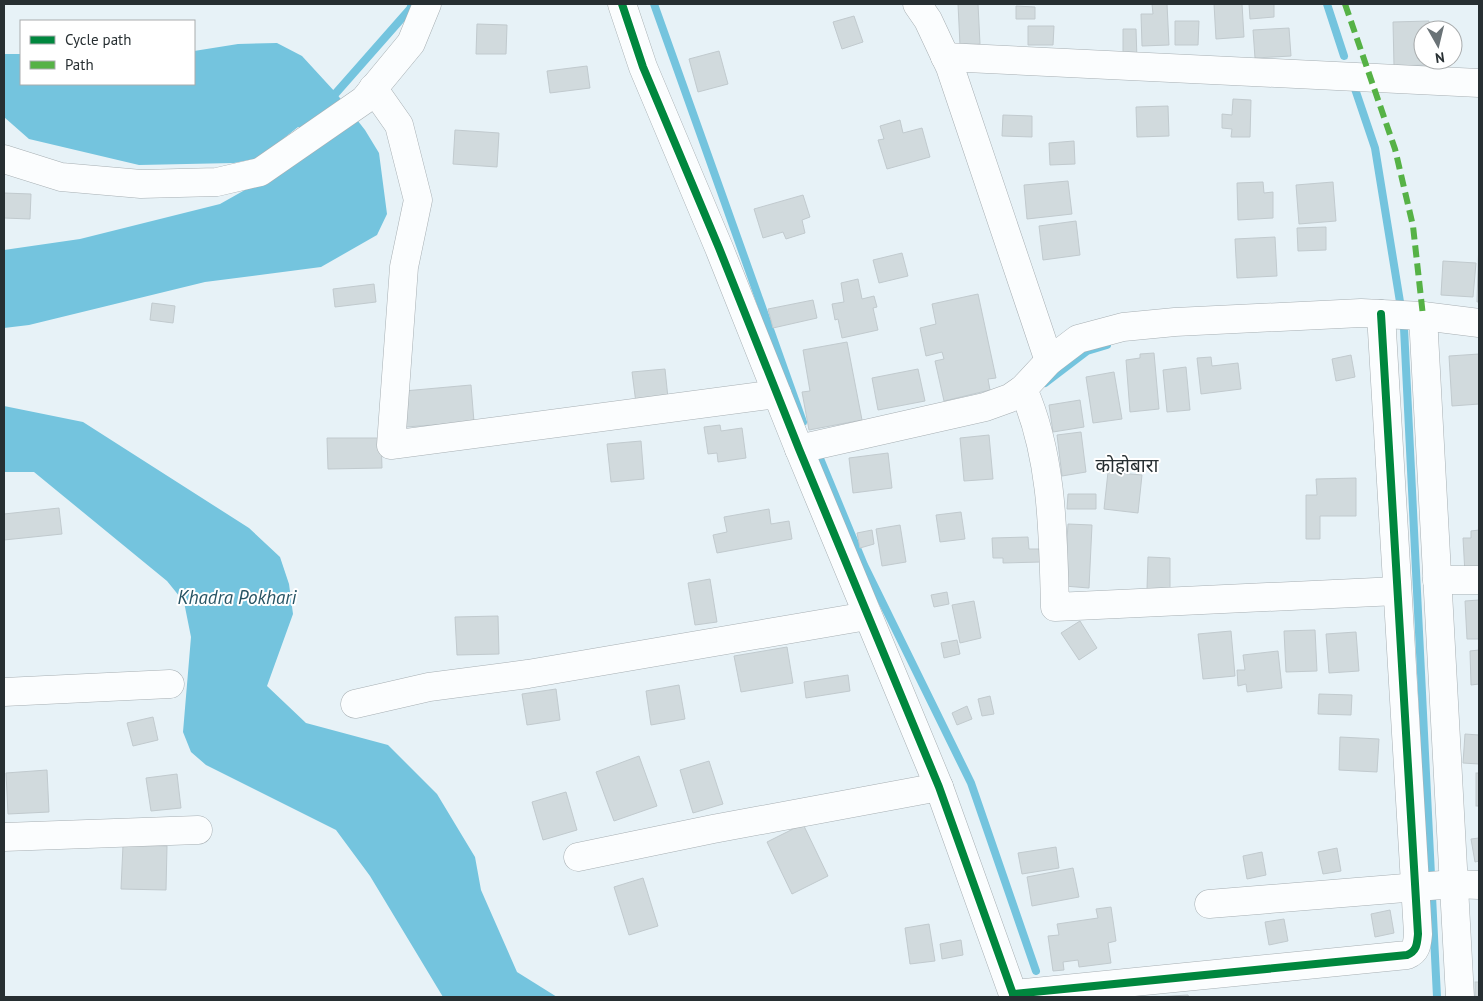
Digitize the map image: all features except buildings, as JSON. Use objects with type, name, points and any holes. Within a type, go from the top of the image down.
[{"type":"street","points":[[4,159],[61,177],[141,184],[217,182],[260,172],[368,94],[411,43],[427,4]]},
{"type":"street","points":[[622,4],[643,67],[719,248],[798,449],[939,787],[1013,996],[1407,955],[1413,952],[1417,946],[1416,888],[1380,314]]},
{"type":"street","points":[[917,4],[928,20],[945,57],[1049,361]]},
{"type":"street","points":[[945,57],[1479,83]]},
{"type":"street","points":[[368,94],[399,125],[418,200],[404,267],[391,445],[777,394]]},
{"type":"street","points":[[798,449],[985,407],[1010,398],[1023,389],[1049,361],[1078,339],[1123,327],[1195,321],[1380,314],[1423,316],[1479,323]]},
{"type":"street","points":[[1423,316],[1437,580],[1466,885],[1460,997]]},
{"type":"street","points":[[1023,389],[1036,419],[1053,516],[1055,607],[1398,591]]},
{"type":"street","points":[[1437,580],[1479,580]]},
{"type":"street","points":[[356,704],[429,686],[528,674],[867,616]]},
{"type":"street","points":[[4,692],[170,684]]},
{"type":"street","points":[[578,857],[713,829],[939,787]]},
{"type":"street","points":[[4,837],[198,830]]},
{"type":"street","points":[[1210,904],[1466,885]]},
{"type":"water","points":[[277,43],[302,56],[336,93],[365,130],[379,153],[387,214],[377,235],[321,267],[205,282],[29,325],[4,328],[4,250],[80,239],[220,204],[314,151],[313,130],[298,127],[259,158],[234,163],[139,165],[29,139],[4,117],[4,54],[20,54],[20,85],[195,85],[195,51],[238,44]]},
{"type":"water","name":"Khadra Pokhari","points":[[4,406],[83,422],[249,528],[280,557],[289,584],[293,614],[267,686],[306,723],[388,745],[437,794],[475,857],[481,890],[517,972],[557,997],[443,997],[370,876],[336,830],[206,765],[191,752],[183,732],[191,637],[184,602],[167,581],[34,472],[4,472]]},
{"type":"waterway","points":[[336,93],[410,9],[412,4]]},
{"type":"waterway","points":[[654,4],[803,422]]},
{"type":"waterway","points":[[1327,4],[1344,56]]},
{"type":"waterway","points":[[1353,83],[1375,148],[1401,308]]},
{"type":"waterway","points":[[1404,328],[1431,875]]},
{"type":"waterway","points":[[1045,383],[1087,351],[1107,345]]},
{"type":"waterway","points":[[819,456],[864,565],[971,783],[1036,971]]},
{"type":"waterway","points":[[1432,896],[1437,997]]},
{"type":"marked path","points":[[1345,4],[1395,149],[1413,226],[1423,316]]},
{"type":"cycle path","points":[[622,4],[643,67],[939,787],[1014,997]]},
{"type":"cycle path","points":[[1013,994],[1407,955],[1415,949],[1418,934],[1381,314]]},
{"type":"district","name":"कोहोबारा","points":[[1127,465]]}]
